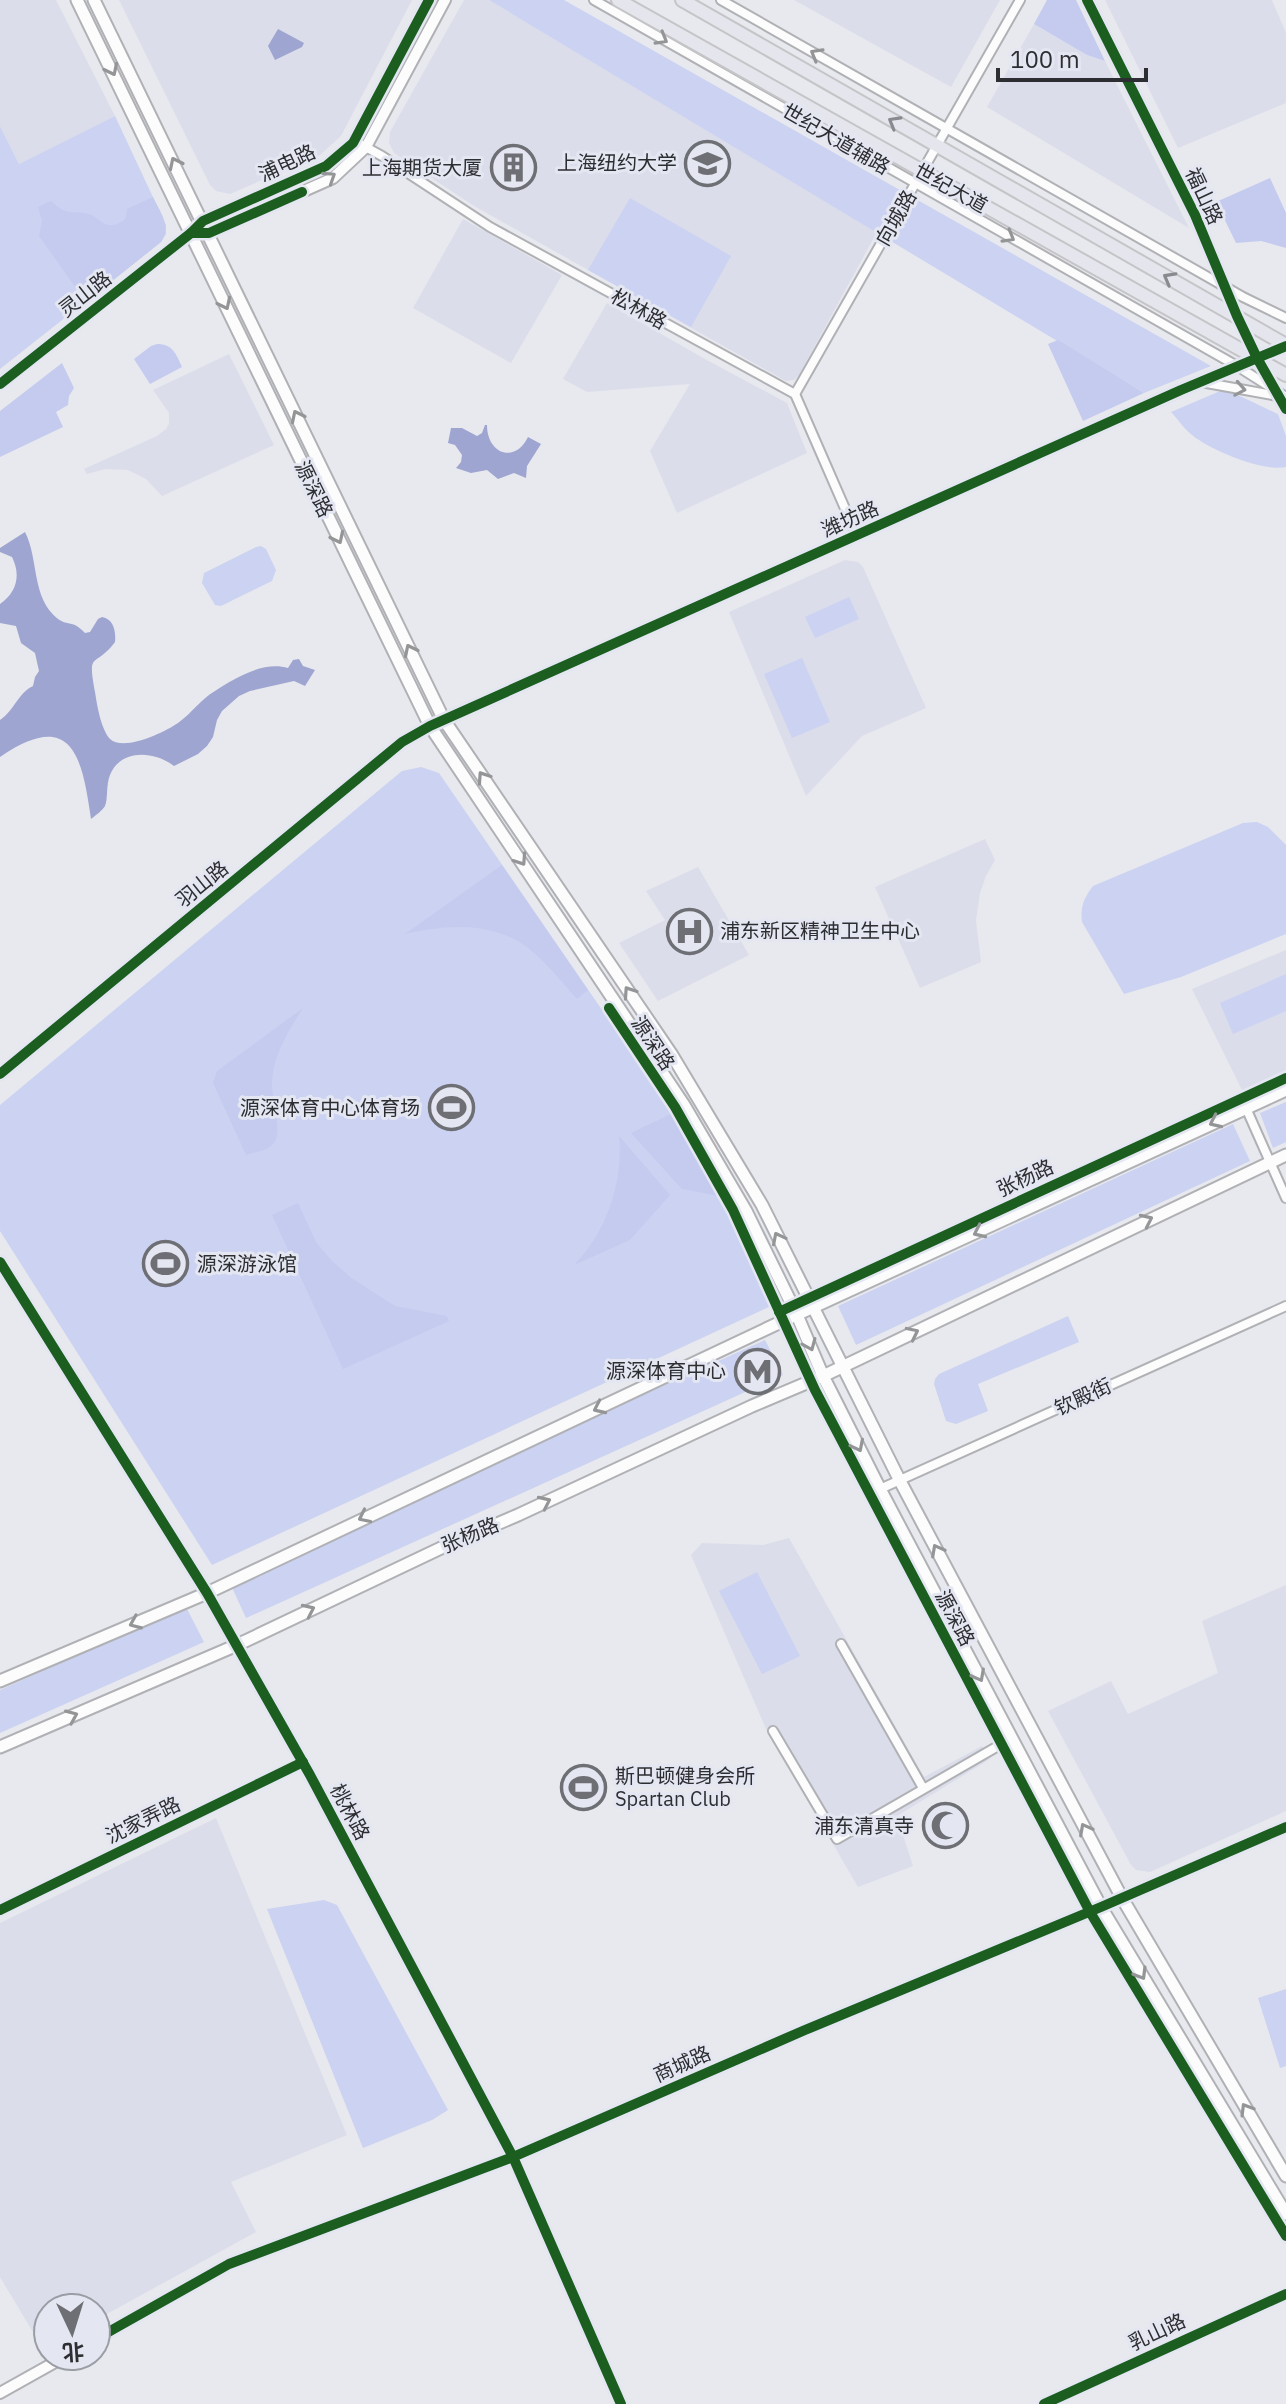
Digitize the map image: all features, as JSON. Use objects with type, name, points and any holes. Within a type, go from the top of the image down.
[{"type":"main road","name":"源深路","points":[[77,0],[430,726],[684,1105],[746,1211],[880,1489],[1101,1907],[1286,2214]]},
{"type":"main road","name":"源深路","points":[[94,0],[444,720],[672,1055],[762,1205],[900,1481],[1122,1898],[1286,2176]]},
{"type":"main road","name":"世纪大道","points":[[618,0],[1286,375]]},
{"type":"main road","name":"世纪大道","points":[[682,0],[1286,345]]},
{"type":"main road","name":"张杨路","points":[[0,1681],[207,1593],[797,1315],[1286,1090]]},
{"type":"main road","name":"张杨路","points":[[0,1747],[237,1645],[441,1548],[823,1376],[1286,1155]]},
{"type":"street","name":"浦电路","points":[[191,233],[203,221],[326,166],[353,143],[429,0]]},
{"type":"street","name":"浦电路","points":[[191,233],[209,233],[333,178],[366,147],[445,0]]},
{"type":"street","name":"世纪大道辅路","points":[[594,0],[1237,366],[1282,395]]},
{"type":"street","points":[[721,0],[1225,287],[1286,318]]},
{"type":"street","name":"向城路","points":[[795,394],[1020,0]]},
{"type":"street","name":"福山路","points":[[1087,0],[1195,215],[1257,358],[1282,395],[1286,409]]},
{"type":"street","name":"松林路","points":[[353,143],[366,147],[490,227],[795,394]]},
{"type":"street","name":"灵山路","points":[[0,384],[191,233]]},
{"type":"street","name":"潍坊路","points":[[430,726],[1286,345]]},
{"type":"street","points":[[1200,382],[1282,395]]},
{"type":"street","points":[[795,394],[857,536]]},
{"type":"street","name":"羽山路","points":[[0,1074],[402,742],[430,726]]},
{"type":"street","points":[[1246,1108],[1286,1198]]},
{"type":"street","name":"桃林路","points":[[0,1262],[207,1593],[303,1762],[513,2157],[621,2404]]},
{"type":"street","name":"钦殿街","points":[[880,1489],[1286,1306]]},
{"type":"street","points":[[841,1644],[923,1788]]},
{"type":"street","points":[[773,1731],[837,1839],[1012,1738]]},
{"type":"street","name":"沈家弄路","points":[[0,1910],[303,1762]]},
{"type":"street","name":"商城路","points":[[112,2330],[229,2264],[513,2157],[1286,1827]]},
{"type":"street","name":"乳山路","points":[[1044,2404],[1286,2294]]},
{"type":"street","points":[[0,2393],[37,2372]]},
{"type":"shaded area","points":[[0,0],[56,0],[115,116],[19,164],[0,126]]},
{"type":"shaded area","points":[[119,0],[412,0],[341,136],[320,155],[230,194],[216,191],[210,185]]},
{"type":"shaded area","points":[[464,0],[489,0],[877,232],[794,380],[786,381],[474,206],[394,153],[389,143],[390,132]]},
{"type":"shaded area","points":[[489,0],[564,0],[1211,366],[1144,393]]},
{"type":"shaded area","points":[[794,0],[1000,0],[951,87]]},
{"type":"shaded area","points":[[1047,0],[1076,0],[1105,61],[1087,55],[1034,24]]},
{"type":"shaded area","points":[[1105,0],[1272,0],[1286,33],[1286,103],[1178,148]]},
{"type":"shaded area","points":[[1034,24],[1087,55],[1105,61],[1189,228],[987,107]]},
{"type":"shaded area","points":[[278,29],[304,43],[302,47],[275,60],[268,46]]},
{"type":"shaded area","points":[[115,116],[166,225],[166,234],[161,242],[0,369],[0,126],[19,164]]},
{"type":"shaded area","points":[[1270,178],[1286,213],[1286,248],[1261,241],[1236,243],[1216,202]]},
{"type":"shaded area","points":[[153,197],[165,225],[161,242],[86,302],[39,236],[42,221],[38,207],[51,201],[63,210],[86,213],[112,225],[126,218],[127,209]]},
{"type":"shaded area","points":[[630,198],[731,256],[691,327],[588,270]]},
{"type":"shaded area","points":[[463,219],[562,275],[511,363],[413,308]]},
{"type":"shaded area","points":[[607,303],[787,403],[807,453],[677,513],[650,451],[690,384],[587,392],[563,379]]},
{"type":"shaded area","points":[[1058,340],[1144,393],[1083,421],[1048,344]]},
{"type":"shaded area","points":[[157,344],[170,348],[182,367],[150,384],[134,359]]},
{"type":"shaded area","points":[[229,354],[274,445],[162,496],[146,479],[128,470],[105,469],[87,474],[84,469],[166,429],[169,413],[153,390]]},
{"type":"shaded area","points":[[62,363],[74,388],[68,405],[56,412],[63,427],[0,457],[0,411]]},
{"type":"shaded area","points":[[1225,389],[1278,414],[1286,436],[1286,467],[1264,466],[1224,453],[1192,435],[1171,412]]},
{"type":"shaded area","points":[[485,425],[492,443],[503,452],[516,451],[528,437],[541,444],[527,466],[526,478],[514,473],[498,479],[487,470],[471,473],[456,468],[462,455],[455,445],[448,443],[451,428],[462,428],[477,436]]},
{"type":"shaded area","points":[[25,532],[39,589],[49,610],[60,620],[75,625],[85,633],[90,632],[102,617],[113,626],[115,642],[94,661],[92,670],[102,723],[107,735],[116,742],[134,742],[164,731],[183,719],[210,694],[250,672],[269,667],[288,668],[293,660],[299,659],[303,666],[315,670],[305,686],[294,681],[239,696],[222,711],[207,746],[174,766],[148,755],[130,756],[122,760],[110,775],[105,806],[91,819],[77,759],[69,746],[58,738],[43,737],[24,743],[0,757],[0,720],[33,686],[39,671],[35,653],[21,643],[16,626],[0,623],[0,604],[14,589],[17,577],[12,557],[0,552],[0,548]]},
{"type":"shaded area","points":[[261,546],[266,549],[276,570],[272,581],[221,606],[215,605],[202,583],[204,573]]},
{"type":"shaded area","points":[[845,560],[858,562],[863,567],[926,708],[862,736],[806,796],[729,612]]},
{"type":"shaded area","points":[[849,597],[859,619],[815,638],[805,617]]},
{"type":"shaded area","points":[[802,658],[830,722],[792,738],[764,674]]},
{"type":"shaded area","name":"源深体育中心","points":[[421,767],[439,773],[673,1113],[730,1218],[771,1306],[212,1565],[0,1231],[0,1105],[402,771]]},
{"type":"shaded area","points":[[1257,822],[1268,827],[1286,845],[1286,934],[1181,977],[1124,994],[1082,922],[1083,902],[1093,886],[1243,823]]},
{"type":"shaded area","points":[[985,839],[995,860],[980,893],[976,921],[981,962],[920,988],[875,887]]},
{"type":"shaded area","points":[[502,865],[588,990],[577,999],[532,951],[501,934],[460,927],[405,934]]},
{"type":"shaded area","name":"浦东新区精神卫生中心","points":[[698,867],[749,955],[658,1001],[619,943],[665,920],[646,891]]},
{"type":"shaded area","points":[[1286,950],[1286,1070],[1242,1090],[1192,989]]},
{"type":"shaded area","points":[[1286,974],[1286,1011],[1233,1034],[1220,1003]]},
{"type":"shaded area","points":[[303,1008],[275,1062],[272,1089],[276,1138],[268,1148],[246,1155],[213,1083],[217,1071]]},
{"type":"shaded area","points":[[1286,1102],[1286,1142],[1273,1148],[1260,1113]]},
{"type":"shaded area","points":[[673,1113],[719,1196],[682,1189],[631,1133]]},
{"type":"shaded area","points":[[1233,1124],[1250,1161],[856,1345],[838,1306]]},
{"type":"shaded area","points":[[619,1136],[670,1195],[630,1240],[574,1265],[595,1238],[610,1205],[619,1170]]},
{"type":"shaded area","points":[[298,1203],[316,1242],[350,1277],[395,1306],[447,1316],[449,1321],[343,1369],[272,1215]]},
{"type":"shaded area","points":[[1068,1316],[1079,1342],[978,1384],[988,1411],[956,1424],[946,1421],[934,1384],[939,1374]]},
{"type":"shaded area","points":[[765,1340],[783,1375],[246,1618],[229,1581]]},
{"type":"shaded area","points":[[789,1538],[924,1777],[982,1746],[990,1759],[897,1816],[913,1866],[858,1887],[766,1729],[691,1555],[702,1543],[763,1545]]},
{"type":"shaded area","points":[[757,1572],[800,1656],[762,1674],[719,1591]]},
{"type":"shaded area","points":[[1286,1585],[1286,1811],[1150,1872],[1136,1870],[1048,1711],[1111,1681],[1128,1714],[1218,1673],[1202,1621]]},
{"type":"shaded area","points":[[186,1607],[204,1642],[0,1733],[0,1690]]},
{"type":"shaded area","points":[[216,1818],[347,2135],[231,2182],[256,2232],[112,2311],[112,2292],[32,2292],[32,2331],[0,2277],[0,1923]]},
{"type":"shaded area","points":[[324,1900],[337,1905],[448,2110],[432,2120],[363,2148],[267,1909]]},
{"type":"shaded area","points":[[1286,1989],[1286,2066],[1280,2068],[1258,1998]]},
{"type":"cycle path","points":[[0,384],[203,221],[326,166],[353,143],[429,0]]},
{"type":"cycle path","points":[[1087,0],[1195,215],[1257,358],[1286,409]]},
{"type":"cycle path","points":[[191,233],[209,233],[302,192]]},
{"type":"cycle path","points":[[0,1074],[402,742],[430,726],[1286,346]]},
{"type":"cycle path","points":[[609,1008],[675,1107],[733,1210],[815,1390],[1090,1912],[1286,2236]]},
{"type":"cycle path","points":[[779,1312],[1286,1078]]},
{"type":"cycle path","points":[[0,1262],[207,1593],[310,1775],[513,2157],[621,2404]]},
{"type":"cycle path","points":[[0,1910],[303,1762]]},
{"type":"cycle path","points":[[112,2330],[229,2264],[513,2157],[1286,1827]]},
{"type":"cycle path","points":[[1044,2404],[1286,2294]]},
{"type":"place","name":"上海纽约大学","points":[[708,163]]},
{"type":"place","name":"上海期货大厦","points":[[513,168]]},
{"type":"place","name":"浦东新区精神卫生中心","points":[[689,931]]},
{"type":"place","name":"源深体育中心体育场","points":[[451,1108]]},
{"type":"place","name":"源深游泳馆","points":[[166,1264]]},
{"type":"place","name":"源深体育中心","points":[[757,1371]]},
{"type":"place","name":"斯巴顿健身会所 Spartan Club","points":[[584,1788]]},
{"type":"place","name":"浦东清真寺","points":[[945,1826]]}]
